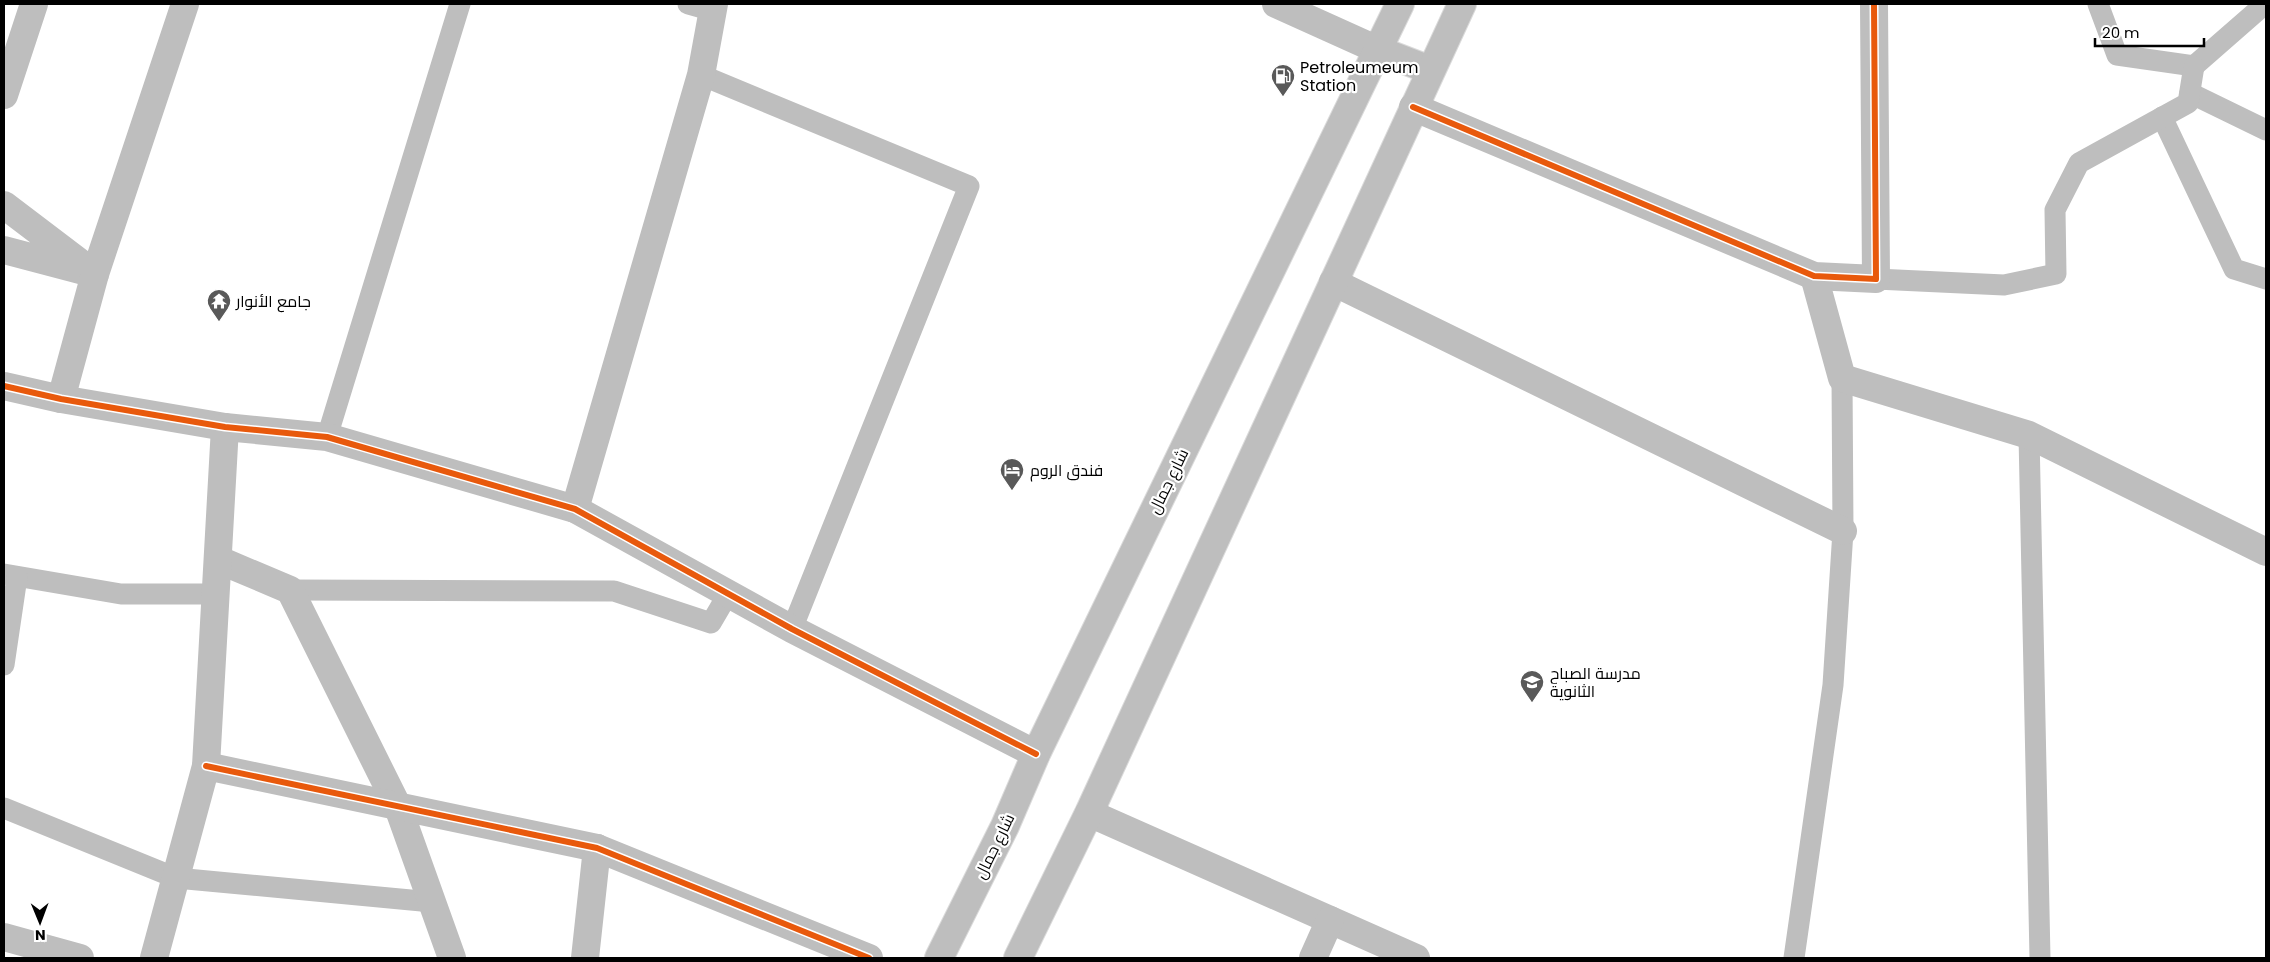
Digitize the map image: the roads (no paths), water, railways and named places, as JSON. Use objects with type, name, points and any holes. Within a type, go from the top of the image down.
[{"type":"street","points":[[4,95],[34,4]]},
{"type":"street","points":[[61,399],[95,274],[185,4]]},
{"type":"street","points":[[1276,4],[1378,50],[1430,70]]},
{"type":"street","name":"شارع جمال","points":[[939,958],[1005,826],[1036,754],[1400,4]]},
{"type":"street","points":[[1018,958],[1089,813],[1462,4]]},
{"type":"street","points":[[1413,107],[1814,276],[1876,279],[1874,4]]},
{"type":"street","points":[[575,509],[701,75],[705,6]]},
{"type":"street","points":[[4,204],[95,274]]},
{"type":"street","points":[[4,250],[95,274]]},
{"type":"street","points":[[1814,276],[1842,378],[2029,435],[2266,552]]},
{"type":"street","points":[[1333,282],[1843,531]]},
{"type":"street","points":[[4,386],[61,399],[225,427],[327,437],[575,509],[792,629],[1036,754]]},
{"type":"street","points":[[154,958],[206,766],[225,427]]},
{"type":"street","points":[[219,560],[290,590],[398,807],[452,958]]},
{"type":"street","points":[[206,766],[597,848],[869,958]]},
{"type":"street","points":[[1089,813],[1416,958]]},
{"type":"street","points":[[585,958],[597,848]]},
{"type":"street","points":[[1313,958],[1330,920]]},
{"type":"street","points":[[4,937],[80,958]]},
{"type":"lane","points":[[327,437],[460,4]]},
{"type":"lane","points":[[2098,4],[2117,55],[2194,66]]},
{"type":"lane","points":[[1876,279],[2004,285],[2056,274],[2055,210],[2079,163],[2188,103],[2194,66],[2265,4]]},
{"type":"lane","points":[[701,75],[969,186],[792,629]]},
{"type":"lane","points":[[2190,93],[2266,130]]},
{"type":"lane","points":[[2162,117],[2234,269],[2266,279]]},
{"type":"lane","points":[[1794,958],[1833,685],[1843,531],[1842,378]]},
{"type":"lane","points":[[2029,435],[2040,958]]},
{"type":"lane","points":[[4,665],[10,576],[121,594],[217,594]]},
{"type":"lane","points":[[290,590],[614,591],[711,623],[728,594]]},
{"type":"lane","points":[[4,808],[176,878],[432,902]]},
{"type":"place","name":"Petroleumeum Station","points":[[1283,97]]},
{"type":"place","name":"جامع الأنوار","points":[[219,322]]},
{"type":"place","name":"فندق الروم","points":[[1012,491]]},
{"type":"place","name":"مدرسة الصباح الثانوية","points":[[1532,703]]}]
